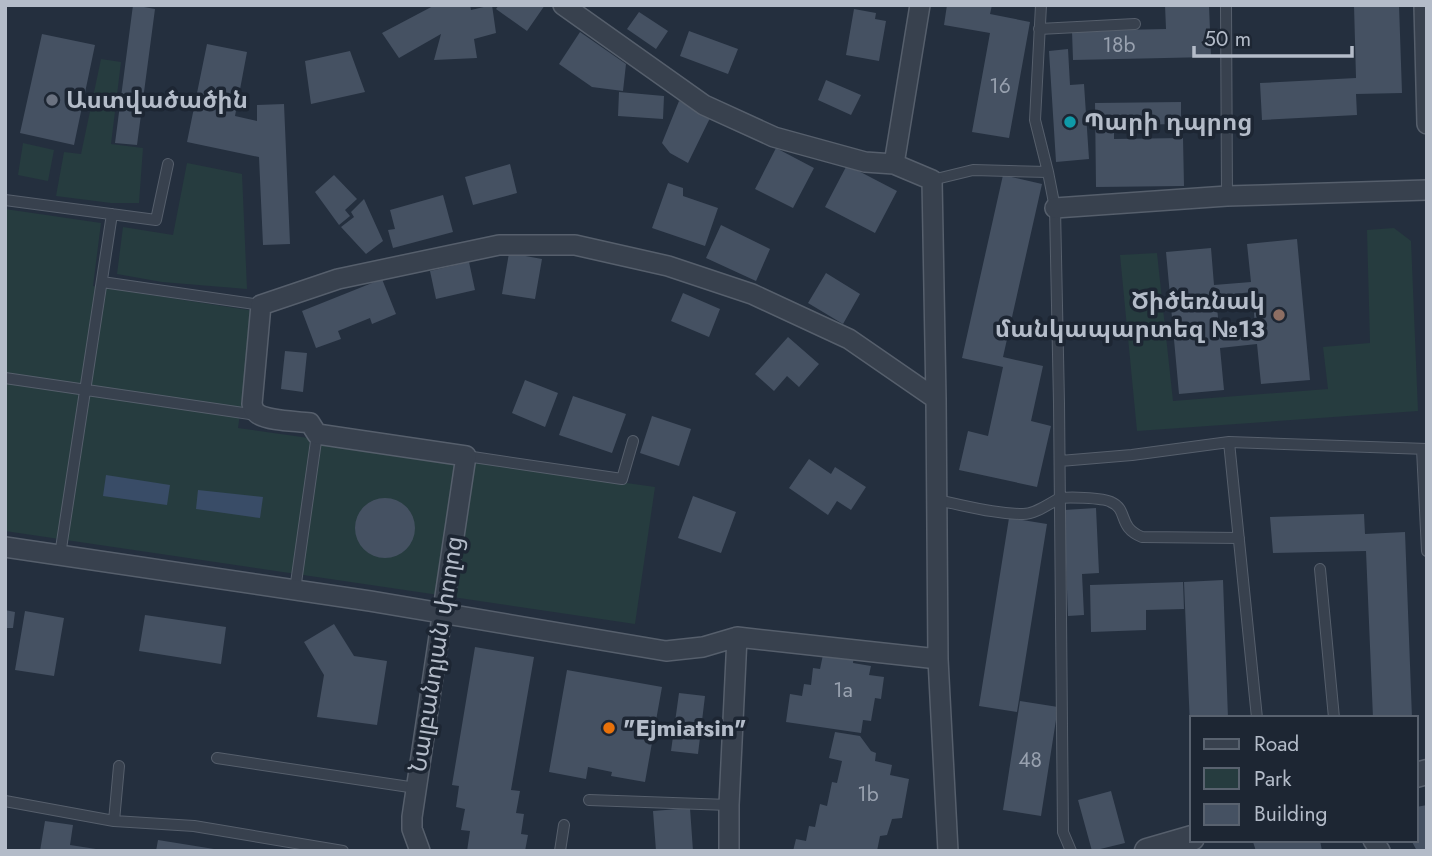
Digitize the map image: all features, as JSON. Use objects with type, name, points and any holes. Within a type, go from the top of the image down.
[{"type":"street","points":[[562,5],[704,105],[774,137],[865,162],[894,164],[932,180],[938,659],[948,851]]},
{"type":"street","points":[[894,164],[920,5]]},
{"type":"street","points":[[1425,17],[1427,124]]},
{"type":"street","points":[[1055,208],[1227,195],[1427,190]]},
{"type":"street","points":[[466,456],[317,433],[310,423],[259,410],[261,305],[338,279],[499,245],[575,245],[668,265],[752,294],[849,339],[936,399]]},
{"type":"street","name":"Նալբանդյան փողոց","points":[[420,851],[412,829],[412,817],[466,456]]},
{"type":"street","points":[[5,547],[441,612],[666,651],[703,648],[737,637],[938,659]]},
{"type":"street","points":[[729,851],[737,637]]},
{"type":"street","points":[[1147,851],[1190,839]]},
{"type":"lane","points":[[1041,5],[1035,120],[1055,208],[1063,832],[1071,851]]},
{"type":"lane","points":[[1226,5],[1227,195]]},
{"type":"lane","points":[[1039,29],[1135,24]]},
{"type":"lane","points":[[5,200],[156,220],[168,164]]},
{"type":"lane","points":[[932,180],[973,170],[1048,172]]},
{"type":"lane","points":[[60,555],[112,214]]},
{"type":"lane","points":[[102,282],[261,305]]},
{"type":"lane","points":[[5,378],[259,410]]},
{"type":"lane","points":[[295,590],[317,433]]},
{"type":"lane","points":[[466,456],[622,479],[633,441]]},
{"type":"lane","points":[[1060,461],[1229,442],[1424,449],[1427,551]]},
{"type":"lane","points":[[1229,442],[1257,716]]},
{"type":"lane","points":[[936,500],[1026,514],[1060,498],[1108,500],[1121,509],[1125,525],[1132,533],[1142,537],[1239,538]]},
{"type":"lane","points":[[1320,569],[1334,716]]},
{"type":"lane","points":[[217,758],[416,788]]},
{"type":"lane","points":[[114,821],[119,766]]},
{"type":"lane","points":[[589,800],[729,805]]},
{"type":"lane","points":[[5,801],[114,821],[194,827],[343,851]]},
{"type":"lane","points":[[560,851],[564,825]]},
{"type":"green space","points":[[101,59],[121,62],[111,144],[143,148],[139,203],[111,203],[56,196],[64,152],[81,154]]},
{"type":"green space","points":[[23,143],[54,150],[48,181],[18,175]]},
{"type":"green space","points":[[187,163],[242,174],[247,289],[162,282],[117,274],[123,227],[173,235]]},
{"type":"green space","points":[[5,209],[101,223],[93,286],[255,311],[238,428],[655,487],[635,624],[5,531]]},
{"type":"green space","points":[[1394,228],[1411,241],[1418,411],[1137,431],[1120,255],[1157,253],[1173,401],[1328,389],[1323,347],[1370,343],[1367,230]]},
{"type":"water","points":[[106,475],[170,485],[167,505],[103,496]]},
{"type":"water","points":[[198,490],[263,497],[260,518],[196,509]]},
{"type":"building","points":[[133,5],[155,9],[137,145],[115,143]]},
{"type":"building","points":[[435,5],[470,5],[471,10],[492,5],[496,33],[474,39],[477,58],[434,60],[441,34],[399,58],[382,33]]},
{"type":"building","points":[[499,5],[545,5],[527,31],[496,9]]},
{"type":"building","points":[[947,5],[992,5],[990,14],[1030,22],[1009,138],[972,132],[990,33],[944,25]]},
{"type":"building","points":[[1165,5],[1209,5],[1211,57],[1073,60],[1072,31],[1166,29]]},
{"type":"building","points":[[1354,5],[1399,5],[1402,93],[1356,94],[1357,115],[1262,120],[1260,83],[1356,78]]},
{"type":"building","points":[[854,9],[876,13],[875,19],[886,21],[879,61],[846,55]]},
{"type":"building","points":[[639,12],[668,31],[656,49],[627,29]]},
{"type":"building","points":[[689,31],[738,49],[728,74],[680,56]]},
{"type":"building","points":[[580,32],[626,64],[623,91],[592,87],[559,64]]},
{"type":"building","points":[[42,34],[95,45],[74,145],[20,133]]},
{"type":"building","points":[[207,44],[247,52],[235,116],[257,121],[257,105],[284,104],[290,244],[263,245],[259,157],[187,142]]},
{"type":"building","name":"Պարի դպրոց","points":[[1068,49],[1070,85],[1084,84],[1089,159],[1056,162],[1049,51]]},
{"type":"building","points":[[350,51],[365,92],[311,104],[305,61]]},
{"type":"building","points":[[826,80],[861,95],[851,115],[818,100]]},
{"type":"building","points":[[619,92],[664,96],[663,119],[618,116]]},
{"type":"building","points":[[679,101],[711,116],[688,163],[670,153],[662,143]]},
{"type":"building","points":[[1181,102],[1181,124],[1114,125],[1114,139],[1183,138],[1184,186],[1096,187],[1095,103]]},
{"type":"building","points":[[776,148],[814,168],[793,208],[755,189]]},
{"type":"building","points":[[510,164],[517,193],[473,205],[465,177]]},
{"type":"building","points":[[847,165],[897,191],[875,233],[825,207]]},
{"type":"building","points":[[334,175],[357,199],[345,210],[350,216],[339,225],[315,192]]},
{"type":"building","points":[[1003,175],[1042,184],[1003,357],[1043,366],[1031,421],[1051,426],[1037,487],[959,470],[968,431],[988,436],[1003,367],[962,358]]},
{"type":"building","points":[[668,183],[683,188],[683,196],[718,208],[705,246],[652,228]]},
{"type":"building","points":[[443,195],[453,232],[393,248],[388,230],[395,229],[390,210]]},
{"type":"building","points":[[364,199],[383,241],[366,254],[341,227],[354,217],[351,212]]},
{"type":"building","points":[[721,225],[770,249],[756,281],[706,258]]},
{"type":"building","name":"Ծիծեռնակ մանկապարտեզ №13","points":[[1297,239],[1310,380],[1261,384],[1257,344],[1220,348],[1224,390],[1179,394],[1166,252],[1211,248],[1214,285],[1251,282],[1247,244]],"holes":[[[1252,292],[1256,335],[1220,339],[1216,296]]]},
{"type":"building","points":[[509,253],[542,259],[535,299],[502,294]]},
{"type":"building","points":[[469,262],[475,290],[436,299],[430,271]]},
{"type":"building","points":[[826,273],[860,294],[843,324],[808,303]]},
{"type":"building","points":[[382,279],[396,314],[372,324],[370,318],[338,331],[341,339],[316,348],[302,311]]},
{"type":"building","points":[[683,293],[720,309],[709,337],[671,321]]},
{"type":"building","points":[[788,337],[819,364],[799,387],[787,376],[774,391],[755,374]]},
{"type":"building","points":[[285,351],[307,353],[303,392],[281,389]]},
{"type":"building","points":[[525,380],[558,393],[545,427],[512,413]]},
{"type":"building","points":[[573,396],[626,414],[612,453],[559,435]]},
{"type":"building","points":[[652,416],[691,429],[679,466],[640,453]]},
{"type":"building","points":[[809,459],[831,474],[835,467],[866,487],[851,510],[837,501],[828,515],[789,488]]},
{"type":"building","points":[[693,496],[736,512],[721,553],[678,538]]},
{"type":"building","points":[[385,498],[402,503],[410,511],[415,528],[410,545],[402,553],[385,558],[368,553],[360,545],[355,528],[360,511],[368,503]]},
{"type":"building","points":[[1096,508],[1099,573],[1082,574],[1084,615],[1068,616],[1064,510]]},
{"type":"building","points":[[1364,514],[1365,534],[1405,532],[1412,716],[1373,716],[1366,551],[1273,553],[1270,517]]},
{"type":"building","points":[[1009,518],[1047,524],[1017,712],[979,706]]},
{"type":"building","points":[[1223,580],[1228,716],[1190,716],[1190,727],[1184,582]]},
{"type":"building","points":[[1183,582],[1184,609],[1146,610],[1146,630],[1091,632],[1090,585]]},
{"type":"building","points":[[5,610],[15,612],[13,628],[5,628]]},
{"type":"building","points":[[25,611],[64,618],[54,676],[15,670]]},
{"type":"building","points":[[145,615],[226,627],[221,664],[139,651]]},
{"type":"building","points":[[334,624],[354,656],[387,661],[377,725],[317,717],[324,675],[304,642]]},
{"type":"building","points":[[475,647],[534,657],[511,790],[520,791],[516,813],[524,814],[521,834],[528,835],[525,851],[467,851],[470,831],[461,830],[465,809],[456,807],[459,786],[452,785]]},
{"type":"building","points":[[824,650],[854,654],[853,663],[871,666],[869,675],[884,677],[881,699],[875,698],[871,721],[863,720],[861,733],[786,722],[790,694],[802,696],[804,684],[811,685],[813,668],[820,669]]},
{"type":"building","points":[[567,670],[662,687],[645,782],[611,776],[612,772],[588,767],[586,779],[549,772]]},
{"type":"building","points":[[679,693],[705,696],[698,754],[671,751]]},
{"type":"building","points":[[1020,701],[1058,707],[1041,816],[1003,810]]},
{"type":"building","points":[[835,732],[860,736],[871,751],[876,753],[875,761],[892,765],[890,775],[909,779],[902,818],[892,819],[887,835],[880,836],[877,851],[793,851],[796,839],[806,841],[809,826],[815,827],[820,804],[827,806],[832,782],[837,783],[842,761],[829,758]]},
{"type":"building","points":[[1111,791],[1125,843],[1092,851],[1078,800]]},
{"type":"building","points":[[1427,805],[1427,851],[1417,851],[1412,842],[1418,842],[1418,807]]},
{"type":"building","points":[[690,808],[693,851],[656,851],[653,811]]},
{"type":"building","points":[[45,821],[73,825],[70,845],[96,851],[40,851]]},
{"type":"building","points":[[158,840],[214,849],[214,851],[156,851]]},
{"type":"building","points":[[1253,842],[1320,842],[1322,851],[1256,851]]},
{"type":"place","name":"Աստվածածին","points":[[52,100]]},
{"type":"place","name":"Պարի դպրոց","points":[[1070,122]]},
{"type":"place","name":"Ծիծեռնակ մանկապարտեզ №13","points":[[1279,315]]},
{"type":"place","name":"\"Ejmiatsin\"","points":[[609,728]]}]
